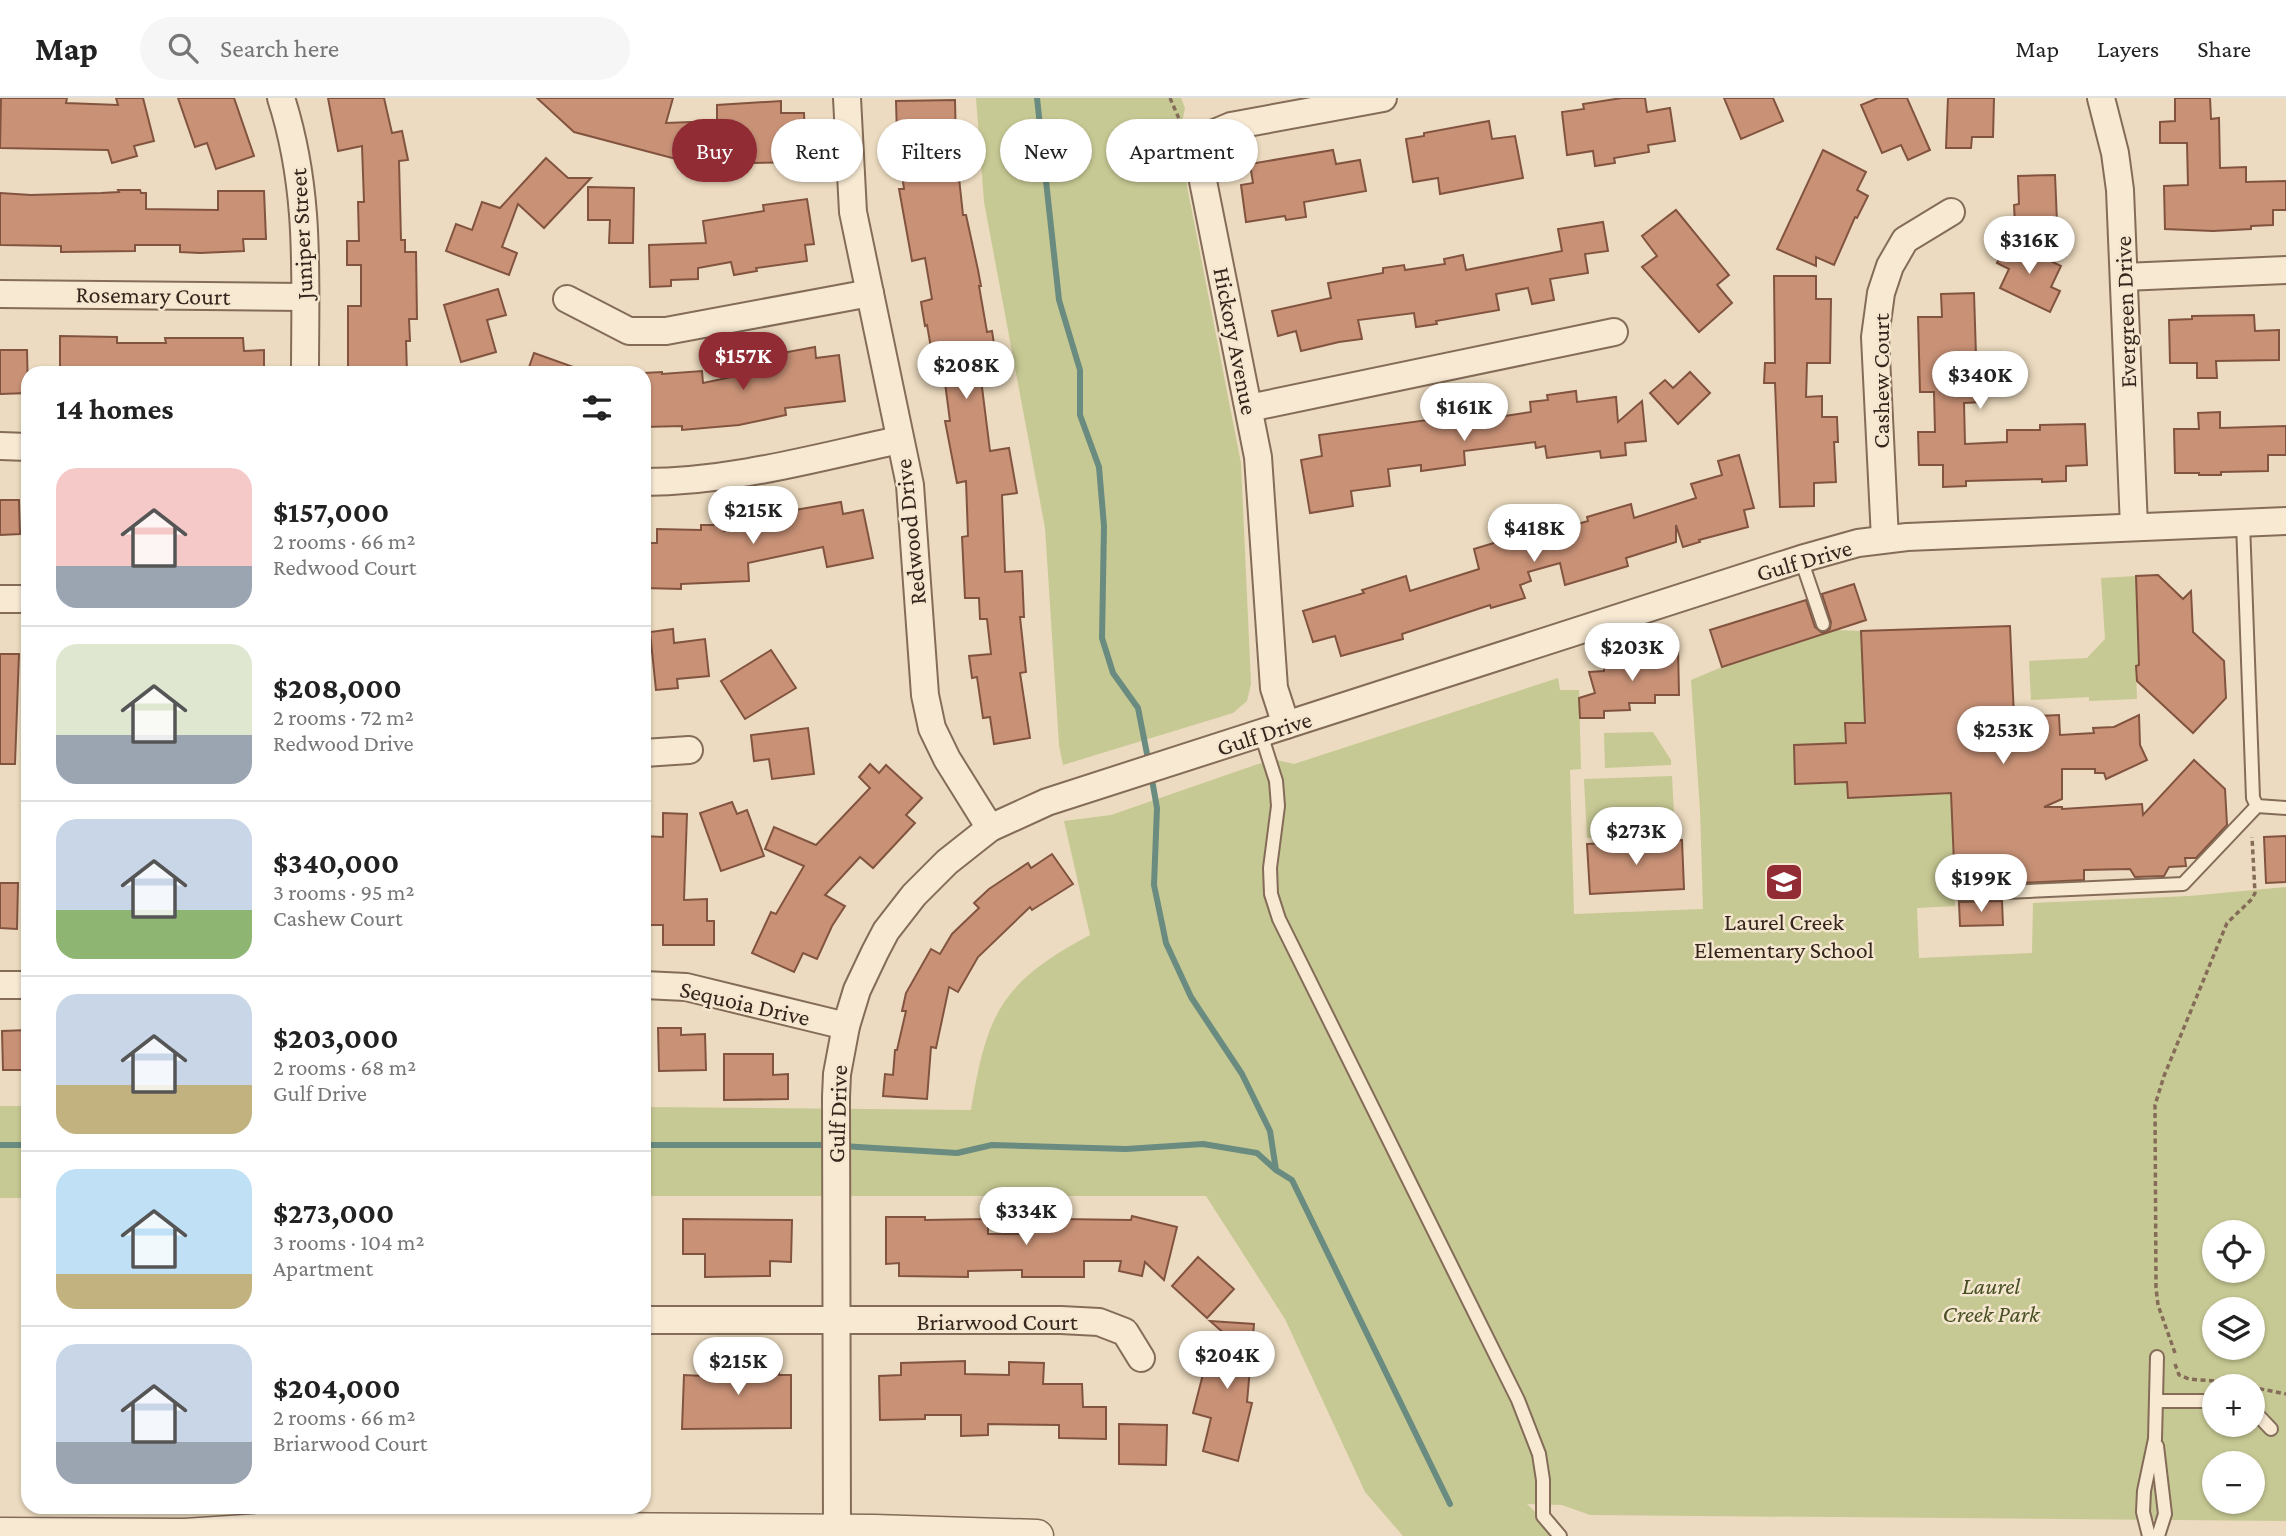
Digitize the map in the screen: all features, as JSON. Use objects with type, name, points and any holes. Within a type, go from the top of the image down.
[{"type":"street","name":"Juniper Street","points":[[281,98],[296,152],[304,206],[304,366]]},
{"type":"street","name":"Redwood Drive","points":[[847,98],[853,212],[914,516],[925,695],[932,728],[947,759],[990,828]]},
{"type":"street","points":[[1258,120],[1383,98]]},
{"type":"street","name":"Evergreen Drive","points":[[2101,98],[2115,153],[2120,190],[2134,527]]},
{"type":"street","name":"Hickory Avenue","points":[[1203,182],[1258,457],[1274,688],[1286,725]]},
{"type":"street","name":"Cashew Court","points":[[1885,539],[1875,337],[1881,293],[1890,266],[1905,240],[1951,212]]},
{"type":"street","points":[[2124,277],[2286,270]]},
{"type":"street","points":[[567,299],[629,331],[666,331],[870,293]]},
{"type":"street","name":"Rosemary Court","points":[[0,294],[305,297]]},
{"type":"street","points":[[1249,408],[1614,332]]},
{"type":"street","points":[[651,482],[681,482],[740,474],[899,440]]},
{"type":"street","points":[[0,446],[21,447]]},
{"type":"street","name":"Gulf Drive","points":[[837,1534],[835,1127],[836,1074],[846,1026],[864,972],[886,931],[930,877],[990,828],[1037,806],[1839,548],[1885,539],[2286,521]]},
{"type":"street","points":[[0,599],[21,599]]},
{"type":"street","points":[[651,753],[689,750]]},
{"type":"street","points":[[0,985],[21,985]]},
{"type":"street","name":"Sequoia Drive","points":[[651,985],[686,987],[846,1026]]},
{"type":"street","name":"Briarwood Court","points":[[651,1320],[1099,1322],[1125,1332],[1141,1358]]},
{"type":"street","points":[[0,1534],[186,1535],[275,1527],[1037,1536]]},
{"type":"lane","points":[[2243,523],[2253,798],[2257,806]]},
{"type":"lane","points":[[1801,559],[1823,624]]},
{"type":"lane","points":[[1261,734],[1276,781],[1278,806],[1270,868],[1271,894],[1279,919],[1518,1400],[1539,1454],[1544,1516],[1560,1536]]},
{"type":"lane","points":[[2257,806],[2286,808]]},
{"type":"lane","points":[[1962,894],[2183,884],[2257,806]]},
{"type":"lane","points":[[2149,1536],[2143,1512],[2144,1491],[2155,1439],[2157,1356]]},
{"type":"lane","points":[[2157,1401],[2202,1401]]},
{"type":"lane","points":[[2265,1423],[2271,1429]]},
{"type":"lane","points":[[2155,1439],[2164,1490],[2165,1514],[2158,1536]]},
{"type":"path","points":[[1170,98],[1179,119]]},
{"type":"path","points":[[2252,833],[2255,892],[2252,899],[2227,923],[2164,1076],[2155,1105],[2156,1288],[2158,1305],[2175,1350],[2175,1366],[2179,1375],[2189,1379],[2238,1383],[2286,1394]]},
{"type":"green space","points":[[976,98],[1181,98],[1185,108],[1183,119],[1106,119],[1106,182],[1186,182],[1241,463],[1251,684],[1247,701],[1233,713],[1063,765],[1059,745],[1045,528],[984,202],[986,119],[978,119]]},
{"type":"green space","points":[[2136,576],[2139,665],[2136,666],[2137,699],[2089,701],[2089,697],[2031,700],[2029,661],[2087,658],[2105,639],[2101,578]]},
{"type":"green space","name":"Laurel Creek Park","points":[[1836,630],[1861,631],[1865,723],[1845,723],[1846,744],[1794,745],[1795,784],[1826,783],[1847,778],[1848,798],[1951,793],[1955,906],[1917,908],[1919,958],[2032,953],[2033,903],[2189,896],[2286,887],[2286,1521],[1590,1515],[1562,1505],[1527,1504],[1560,1536],[1403,1536],[1365,1492],[1285,1319],[1206,1196],[651,1196],[651,1107],[971,1110],[984,1048],[992,1024],[1004,1003],[1018,985],[1037,968],[1090,935],[1064,821],[1111,815],[1258,764],[1277,760],[1294,764],[1558,678],[1560,690],[1579,690],[1581,769],[1570,770],[1574,914],[1703,909],[1700,810],[1691,680],[1722,667]]},
{"type":"green space","points":[[1653,732],[1671,760],[1671,765],[1605,768],[1604,733]]},
{"type":"green space","points":[[1672,776],[1675,834],[1587,838],[1584,779]]},
{"type":"green space","points":[[0,1106],[21,1106],[21,1198],[0,1198]]},
{"type":"building","points":[[1,98],[67,98],[66,103],[118,105],[116,98],[143,98],[154,141],[134,146],[137,156],[112,163],[108,150],[0,148]]},
{"type":"building","points":[[178,98],[234,98],[254,156],[216,169],[207,143],[195,147]]},
{"type":"building","points":[[328,98],[384,98],[392,133],[402,131],[408,160],[399,161],[401,240],[405,240],[405,252],[416,252],[417,319],[409,319],[407,366],[348,366],[348,306],[361,306],[361,265],[347,265],[347,241],[359,241],[358,202],[364,202],[362,146],[338,151]]},
{"type":"building","points":[[537,98],[673,98],[666,123],[672,123],[672,158],[574,132]]},
{"type":"building","points":[[1622,98],[1645,98],[1647,112],[1670,108],[1675,141],[1648,145],[1649,152],[1614,158],[1615,163],[1595,166],[1593,151],[1567,155],[1562,112],[1584,109],[1583,104]]},
{"type":"building","points":[[1724,98],[1773,98],[1783,121],[1741,139]]},
{"type":"building","points":[[1878,98],[1907,98],[1930,150],[1908,160],[1901,145],[1882,153],[1861,105]]},
{"type":"building","points":[[1948,98],[1994,98],[1993,137],[1972,137],[1971,148],[1946,148]]},
{"type":"building","points":[[2175,98],[2210,98],[2211,119],[2219,118],[2220,168],[2246,167],[2246,182],[2286,181],[2286,210],[2273,210],[2273,225],[2213,231],[2165,229],[2164,186],[2188,185],[2187,143],[2160,143],[2160,122],[2175,121]]},
{"type":"building","points":[[955,100],[955,119],[897,119],[896,101]]},
{"type":"building","points":[[781,101],[781,113],[804,113],[804,119],[771,119],[771,163],[757,163],[757,119],[717,119],[717,105]]},
{"type":"building","points":[[1489,121],[1492,139],[1515,136],[1523,178],[1440,194],[1438,178],[1413,182],[1406,139]]},
{"type":"building","points":[[1333,150],[1336,164],[1360,160],[1366,191],[1304,202],[1306,217],[1286,220],[1285,216],[1246,222],[1241,185],[1258,182],[1258,163]]},
{"type":"building","points":[[1823,150],[1866,172],[1857,190],[1868,196],[1857,218],[1855,217],[1834,265],[1816,257],[1816,266],[1777,249]]},
{"type":"building","points":[[546,158],[568,178],[591,178],[544,228],[518,204],[502,247],[517,253],[509,275],[446,251],[456,224],[472,230],[482,202],[500,208]]},
{"type":"building","points":[[2055,175],[2057,222],[2015,224],[2014,205],[2019,204],[2018,176]]},
{"type":"building","points":[[903,182],[959,182],[963,215],[966,215],[978,270],[987,332],[992,331],[999,376],[981,379],[990,451],[1009,448],[1017,493],[1002,495],[1005,572],[1022,571],[1024,617],[1020,617],[1026,672],[1020,673],[1030,738],[994,744],[990,717],[983,718],[977,677],[972,678],[969,656],[991,654],[987,619],[980,619],[979,598],[965,598],[962,537],[968,536],[966,481],[957,483],[945,421],[950,421],[944,375],[936,376],[921,302],[932,299],[925,258],[912,261],[899,189],[904,189]]},
{"type":"building","points":[[588,187],[634,188],[633,243],[609,243],[610,220],[588,220]]},
{"type":"building","points":[[118,190],[140,190],[141,193],[146,193],[146,209],[218,210],[218,191],[264,191],[266,239],[243,239],[244,251],[200,253],[180,252],[180,245],[135,245],[135,251],[61,252],[61,246],[0,245],[0,193],[31,195],[119,192]]},
{"type":"building","points":[[807,199],[814,244],[805,245],[807,261],[756,268],[757,271],[734,275],[731,262],[698,268],[698,279],[671,280],[671,286],[650,287],[649,245],[706,243],[703,221],[764,211],[763,205]]},
{"type":"building","points":[[1676,210],[1729,275],[1717,285],[1732,303],[1699,332],[1642,267],[1657,256],[1642,236]]},
{"type":"building","points":[[1603,222],[1608,251],[1585,254],[1588,273],[1550,279],[1554,300],[1532,304],[1528,288],[1496,294],[1499,310],[1436,321],[1437,324],[1416,327],[1414,313],[1358,320],[1362,339],[1301,351],[1296,331],[1278,336],[1272,311],[1331,298],[1328,283],[1383,273],[1383,268],[1404,265],[1405,270],[1445,264],[1444,259],[1463,255],[1466,270],[1562,251],[1558,229]]},
{"type":"building","points":[[2008,240],[2061,266],[2051,287],[2060,291],[2050,312],[2000,288],[2009,269],[1997,263]]},
{"type":"building","points":[[1774,276],[1816,276],[1816,299],[1831,299],[1830,363],[1807,363],[1806,397],[1822,396],[1822,417],[1837,417],[1838,442],[1834,442],[1836,482],[1814,483],[1814,506],[1780,507],[1775,383],[1764,383],[1765,363],[1775,363]]},
{"type":"building","points":[[498,289],[506,315],[487,320],[496,352],[461,362],[444,305]]},
{"type":"building","points":[[1974,293],[1976,356],[1982,356],[1983,402],[1964,403],[1965,444],[2007,442],[2007,430],[2040,430],[2040,425],[2085,424],[2087,465],[2066,466],[2066,481],[1966,481],[1966,486],[1943,487],[1943,465],[1919,465],[1918,432],[1935,432],[1934,392],[1920,392],[1918,317],[1942,317],[1941,294]]},
{"type":"building","points":[[2254,315],[2255,331],[2279,330],[2279,360],[2216,361],[2217,378],[2197,378],[2197,363],[2170,363],[2169,320],[2192,319],[2192,316]]},
{"type":"building","points":[[60,336],[117,337],[117,343],[166,343],[165,338],[243,338],[244,351],[264,350],[264,366],[60,366]]},
{"type":"building","points":[[815,347],[816,358],[839,355],[845,401],[785,408],[786,415],[739,425],[682,430],[682,426],[651,427],[651,373],[702,371],[703,383],[741,375],[739,361]]},
{"type":"building","points":[[0,350],[27,350],[27,366],[21,366],[21,393],[0,394]]},
{"type":"building","points":[[534,353],[571,366],[529,366]]},
{"type":"building","points":[[1690,372],[1710,393],[1678,424],[1650,393],[1665,380],[1673,388]]},
{"type":"building","points":[[1576,391],[1577,402],[1616,397],[1618,422],[1642,401],[1646,441],[1625,443],[1626,455],[1601,458],[1600,451],[1547,458],[1545,446],[1536,448],[1535,442],[1464,451],[1465,465],[1421,471],[1421,465],[1388,469],[1390,486],[1351,491],[1353,506],[1310,513],[1301,460],[1322,456],[1319,435],[1435,419],[1434,412],[1475,407],[1474,403],[1496,401],[1498,417],[1531,412],[1530,402],[1548,400],[1547,395]]},
{"type":"building","points":[[2220,412],[2220,428],[2286,426],[2286,455],[2268,455],[2268,471],[2221,472],[2221,475],[2175,473],[2174,429],[2199,429],[2198,413]]},
{"type":"building","points":[[1739,455],[1754,508],[1744,510],[1748,527],[1683,547],[1676,525],[1676,542],[1626,558],[1628,566],[1565,585],[1560,563],[1528,572],[1531,581],[1520,585],[1525,598],[1491,608],[1490,605],[1402,634],[1403,639],[1341,656],[1335,636],[1313,642],[1303,611],[1364,593],[1362,590],[1406,576],[1410,591],[1479,569],[1474,549],[1517,536],[1519,541],[1588,521],[1587,517],[1631,504],[1634,518],[1696,498],[1691,484],[1722,475],[1718,461]]},
{"type":"building","points":[[0,500],[19,500],[20,534],[0,535]]},
{"type":"building","points":[[841,502],[843,514],[863,510],[873,558],[827,567],[823,547],[748,563],[749,581],[681,584],[681,589],[651,588],[651,543],[657,543],[657,529],[701,530],[701,525],[724,525],[724,531],[779,520],[778,513]]},
{"type":"building","points":[[2158,575],[2183,599],[2191,591],[2193,632],[2224,661],[2226,698],[2193,733],[2137,681],[2136,666],[2139,665],[2136,576]]},
{"type":"building","points":[[1854,584],[1866,620],[1722,667],[1710,630],[1806,600],[1815,627],[1825,632],[1830,629],[1831,622],[1822,594]]},
{"type":"building","points":[[2010,626],[2014,717],[2059,715],[2060,735],[2094,733],[2093,728],[2114,727],[2139,715],[2140,745],[2147,760],[2106,779],[2104,773],[2095,773],[2095,769],[2062,769],[2062,799],[2044,807],[2062,809],[2142,804],[2143,815],[2194,760],[2225,789],[2227,825],[2196,858],[2185,858],[2186,866],[2169,867],[2164,876],[2135,877],[2130,869],[2084,870],[2084,880],[1955,886],[1951,793],[1848,798],[1847,782],[1795,784],[1794,745],[1846,743],[1845,723],[1865,723],[1861,631]]},
{"type":"building","points":[[673,629],[674,643],[705,639],[709,676],[677,679],[678,688],[656,690],[651,632]]},
{"type":"building","points":[[1678,647],[1679,695],[1655,695],[1655,703],[1629,703],[1630,710],[1604,711],[1604,718],[1580,718],[1579,698],[1595,693],[1589,672],[1604,671],[1604,664],[1629,664],[1629,656],[1654,655],[1654,648]]},
{"type":"building","points":[[771,650],[796,688],[745,719],[721,681]]},
{"type":"building","points":[[0,654],[19,654],[15,764],[0,764]]},
{"type":"building","points":[[808,728],[814,774],[772,779],[769,759],[754,761],[751,735]]},
{"type":"building","points":[[870,764],[879,773],[886,765],[922,798],[906,815],[915,823],[873,868],[860,857],[825,895],[845,906],[832,926],[817,959],[803,953],[794,972],[752,953],[771,912],[776,914],[804,866],[765,849],[774,827],[816,845],[870,788],[859,777]]},
{"type":"building","points":[[732,802],[737,814],[747,810],[764,856],[721,871],[700,813]]},
{"type":"building","points":[[663,813],[687,814],[684,900],[707,899],[707,921],[714,921],[714,945],[663,945],[663,925],[651,925],[651,836],[663,837]]},
{"type":"building","points":[[2286,836],[2286,882],[2266,883],[2264,837]]},
{"type":"building","points":[[1682,840],[1684,889],[1590,894],[1587,844]]},
{"type":"building","points":[[1052,854],[1073,884],[1032,910],[1030,907],[978,957],[958,992],[949,987],[936,1048],[931,1047],[927,1099],[883,1096],[885,1074],[893,1075],[895,1050],[906,1011],[902,1011],[906,993],[931,949],[940,954],[952,934],[979,908],[974,903],[989,889],[1028,863],[1031,868]]},
{"type":"building","points":[[0,883],[18,883],[17,929],[0,928]]},
{"type":"building","points":[[2002,901],[2003,925],[1960,926],[1959,902]]},
{"type":"building","points":[[658,1028],[681,1028],[681,1035],[705,1034],[706,1070],[659,1071]]},
{"type":"building","points":[[21,1030],[21,1070],[3,1070],[2,1031]]},
{"type":"building","points":[[724,1054],[773,1054],[773,1075],[788,1074],[788,1099],[724,1100]]},
{"type":"building","points":[[1132,1216],[1177,1227],[1164,1280],[1145,1262],[1142,1276],[1119,1271],[1121,1261],[1084,1261],[1084,1277],[1022,1277],[1022,1270],[968,1271],[968,1277],[899,1276],[899,1263],[886,1264],[886,1217],[925,1217],[925,1220],[988,1219],[988,1234],[1020,1234],[1020,1223],[1061,1223],[1061,1219],[1131,1220]]},
{"type":"building","points":[[683,1219],[792,1220],[791,1262],[770,1261],[770,1276],[705,1277],[705,1254],[683,1254]]},
{"type":"building","points":[[1198,1257],[1234,1289],[1207,1318],[1172,1286]]},
{"type":"building","points":[[1210,1321],[1254,1324],[1247,1402],[1252,1403],[1238,1461],[1203,1451],[1211,1418],[1193,1413],[1202,1378],[1205,1347],[1243,1350]]},
{"type":"building","points":[[704,1361],[779,1362],[779,1375],[791,1375],[791,1428],[682,1429],[684,1375],[704,1376]]},
{"type":"building","points":[[965,1361],[965,1374],[1009,1375],[1009,1362],[1044,1363],[1043,1384],[1082,1384],[1083,1407],[1106,1407],[1106,1439],[1059,1438],[1059,1425],[988,1424],[988,1435],[961,1436],[961,1415],[925,1415],[925,1419],[880,1420],[879,1376],[901,1375],[901,1363]]},
{"type":"building","points":[[1119,1424],[1167,1425],[1166,1465],[1119,1464]]},
{"type":"waterway","points":[[1037,98],[1059,300],[1080,370],[1080,415],[1099,467],[1104,526],[1102,638],[1113,673],[1138,708],[1149,764]]},
{"type":"waterway","points":[[1151,774],[1157,808],[1154,885],[1166,943],[1191,997],[1242,1074],[1270,1131],[1276,1170],[1292,1180],[1450,1504]]},
{"type":"waterway","points":[[842,1146],[957,1153],[992,1145],[1126,1149],[1203,1144],[1257,1153],[1276,1170]]},
{"type":"waterway","points":[[0,1145],[21,1145]]},
{"type":"waterway","points":[[651,1145],[831,1145]]},
{"type":"place","name":"Laurel Creek Elementary School","points":[[1784,882]]}]
